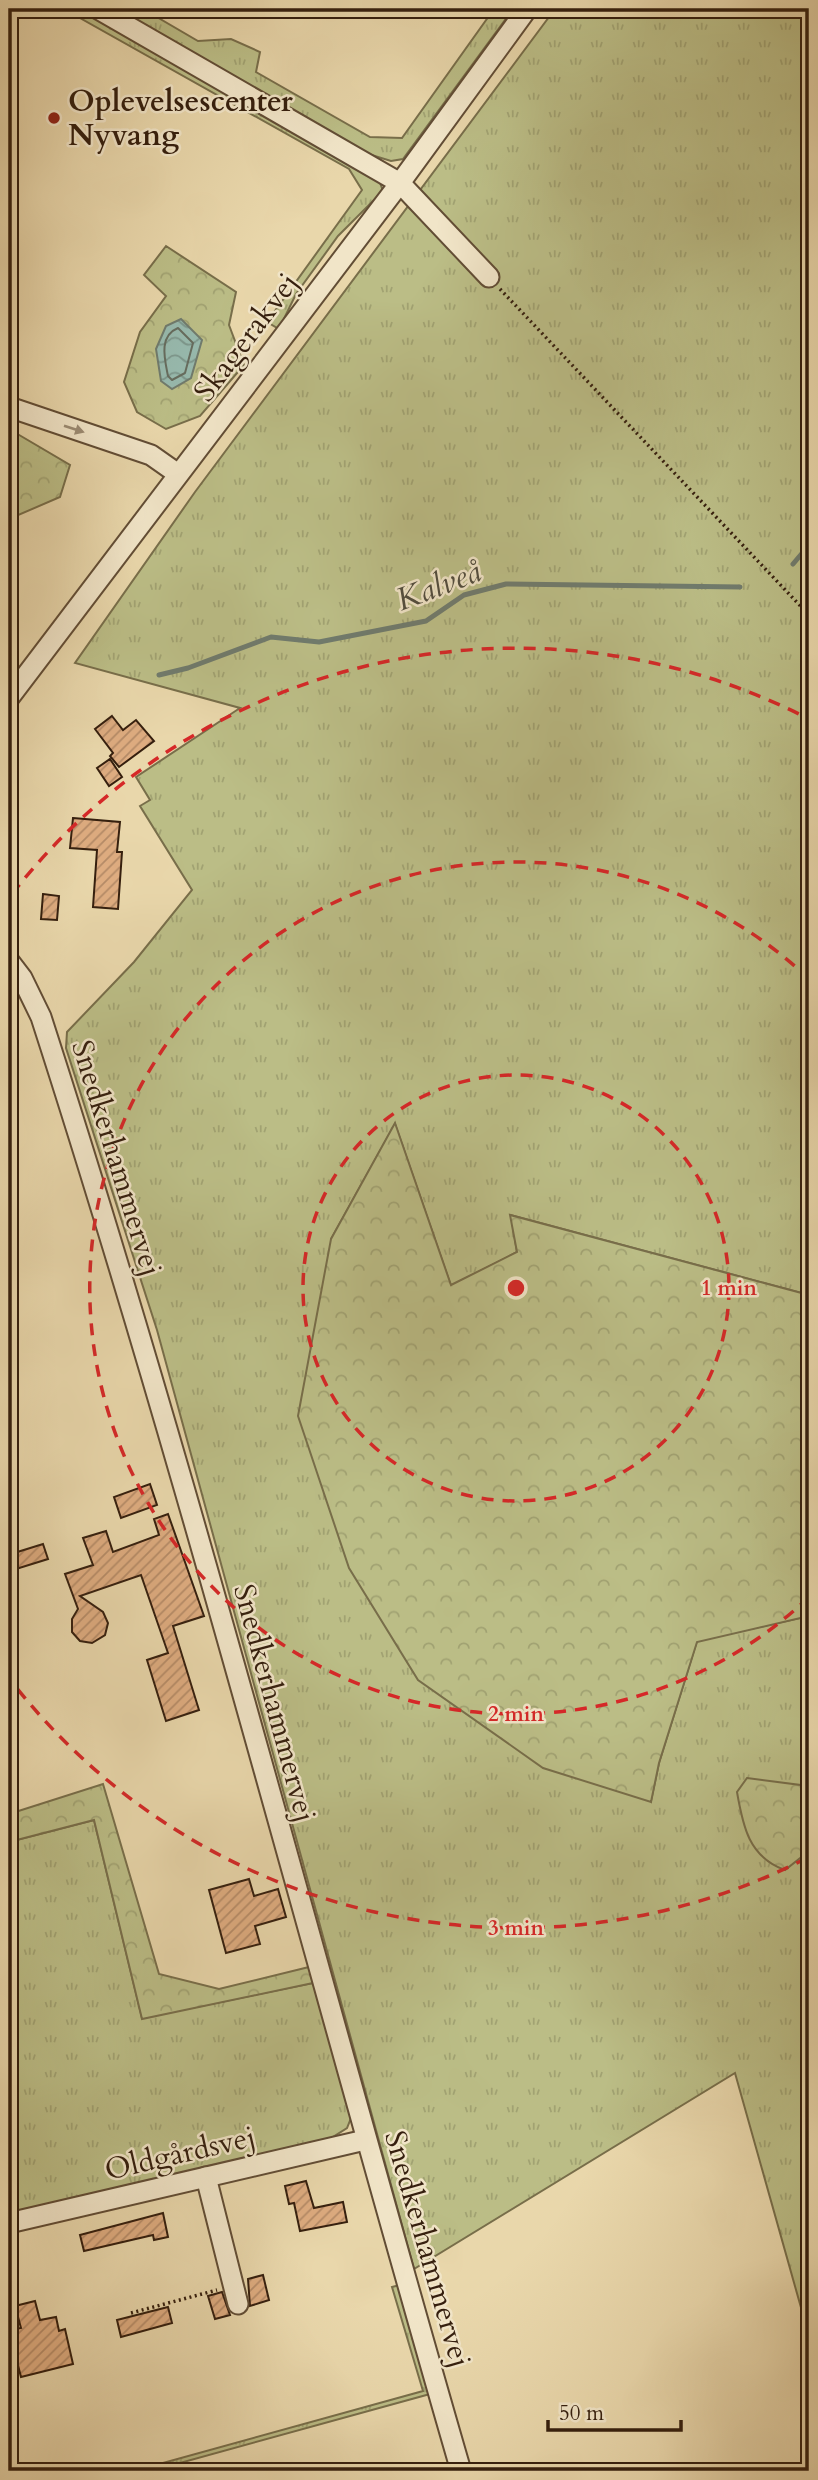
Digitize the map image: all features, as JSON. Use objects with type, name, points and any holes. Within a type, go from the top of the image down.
[{"type":"street","points":[[98,9],[400,183],[489,277]]},
{"type":"street","name":"Skagerakvej","points":[[9,698],[15,677],[178,474],[400,183],[527,9]]},
{"type":"street","points":[[9,407],[151,455],[178,474]]},
{"type":"street","name":"Snedkerhammervej","points":[[9,961],[22,978],[41,1017],[158,1390],[365,2140],[461,2471]]},
{"type":"street","name":"Oldgårdsvej","points":[[9,2223],[365,2140]]},
{"type":"street","points":[[206,2177],[235,2295]]},
{"type":"path","points":[[489,277],[809,615]]},
{"type":"path","points":[[131,2313],[235,2295]]},
{"type":"green space","points":[[64,9],[82,9],[342,152],[379,180],[383,191],[338,236],[296,294],[279,329],[267,322],[362,190],[349,169]]},
{"type":"green space","points":[[115,9],[143,9],[198,41],[231,39],[260,52],[256,72],[370,137],[402,138],[494,9],[513,9],[403,159],[391,161],[365,153]]},
{"type":"green space","points":[[555,9],[809,9],[809,1295],[511,1215],[517,1252],[451,1286],[395,1124],[331,1239],[651,1801],[659,1763],[697,1641],[809,1616],[809,2336],[735,2073],[414,2269],[157,1330],[66,1048],[67,1032],[134,962],[192,890],[140,806],[150,800],[136,777],[240,708],[75,663],[195,492]]},
{"type":"green space","points":[[166,246],[236,292],[229,325],[244,365],[200,416],[166,429],[137,412],[124,382],[140,332],[166,296],[144,275]]},
{"type":"green space","points":[[9,429],[70,465],[60,497],[9,519]]},
{"type":"green space","points":[[395,1123],[451,1285],[517,1252],[510,1215],[809,1295],[809,1616],[697,1642],[659,1763],[651,1802],[543,1768],[418,1680],[349,1568],[298,1416],[331,1239]]},
{"type":"green space","points":[[747,1778],[808,1786],[809,1851],[785,1870],[763,1857],[745,1829],[737,1792]]},
{"type":"green space","points":[[103,1784],[159,1974],[219,1989],[309,1967],[313,1983],[142,2019],[94,1820],[9,1842],[9,1814]]},
{"type":"green space","points":[[94,1820],[142,2018],[313,1983],[351,2118],[347,2128],[328,2140],[9,2214],[9,1842]]},
{"type":"green space","points":[[400,2285],[430,2394],[151,2471],[134,2471],[423,2391],[392,2287]]},
{"type":"water","points":[[181,319],[202,340],[191,378],[172,389],[161,381],[156,349],[166,326]]},
{"type":"building","points":[[112,716],[123,730],[136,720],[154,741],[119,767],[110,756],[113,753],[95,729]]},
{"type":"building","points":[[110,759],[122,777],[109,786],[97,768]]},
{"type":"building","points":[[73,818],[120,822],[117,852],[122,852],[118,909],[93,907],[97,850],[70,848]]},
{"type":"building","points":[[43,894],[59,896],[57,920],[41,919]]},
{"type":"building","points":[[150,1484],[157,1505],[121,1518],[114,1497]]},
{"type":"building","points":[[168,1514],[204,1616],[173,1626],[199,1710],[166,1721],[147,1660],[168,1653],[141,1575],[80,1596],[103,1612],[108,1623],[105,1635],[92,1643],[80,1641],[72,1632],[72,1619],[78,1609],[65,1574],[93,1565],[83,1538],[106,1531],[113,1552],[159,1535],[154,1519]]},
{"type":"building","points":[[43,1544],[48,1559],[16,1569],[11,1554]]},
{"type":"building","points":[[249,1879],[254,1896],[278,1889],[286,1917],[255,1926],[260,1944],[226,1953],[209,1890]]},
{"type":"building","points":[[306,2181],[314,2208],[343,2202],[347,2222],[300,2231],[294,2203],[289,2204],[285,2186]]},
{"type":"building","points":[[163,2213],[168,2237],[154,2240],[153,2235],[84,2251],[80,2235]]},
{"type":"building","points":[[263,2275],[269,2300],[250,2306],[248,2279]]},
{"type":"building","points":[[222,2292],[230,2315],[215,2319],[208,2296]]},
{"type":"building","points":[[35,2301],[40,2320],[56,2317],[59,2331],[65,2329],[73,2364],[21,2377],[9,2330],[21,2328],[15,2306]]},
{"type":"building","points":[[168,2307],[172,2323],[121,2337],[117,2320]]},
{"type":"waterway","name":"Kalveå","points":[[793,564],[804,551],[809,495]]},
{"type":"waterway","name":"Kalveå","points":[[159,675],[188,668],[271,637],[319,642],[426,621],[464,595],[506,584],[740,587]]},
{"type":"place","name":"Oplevelsescenter Nyvang","points":[[54,118]]}]
